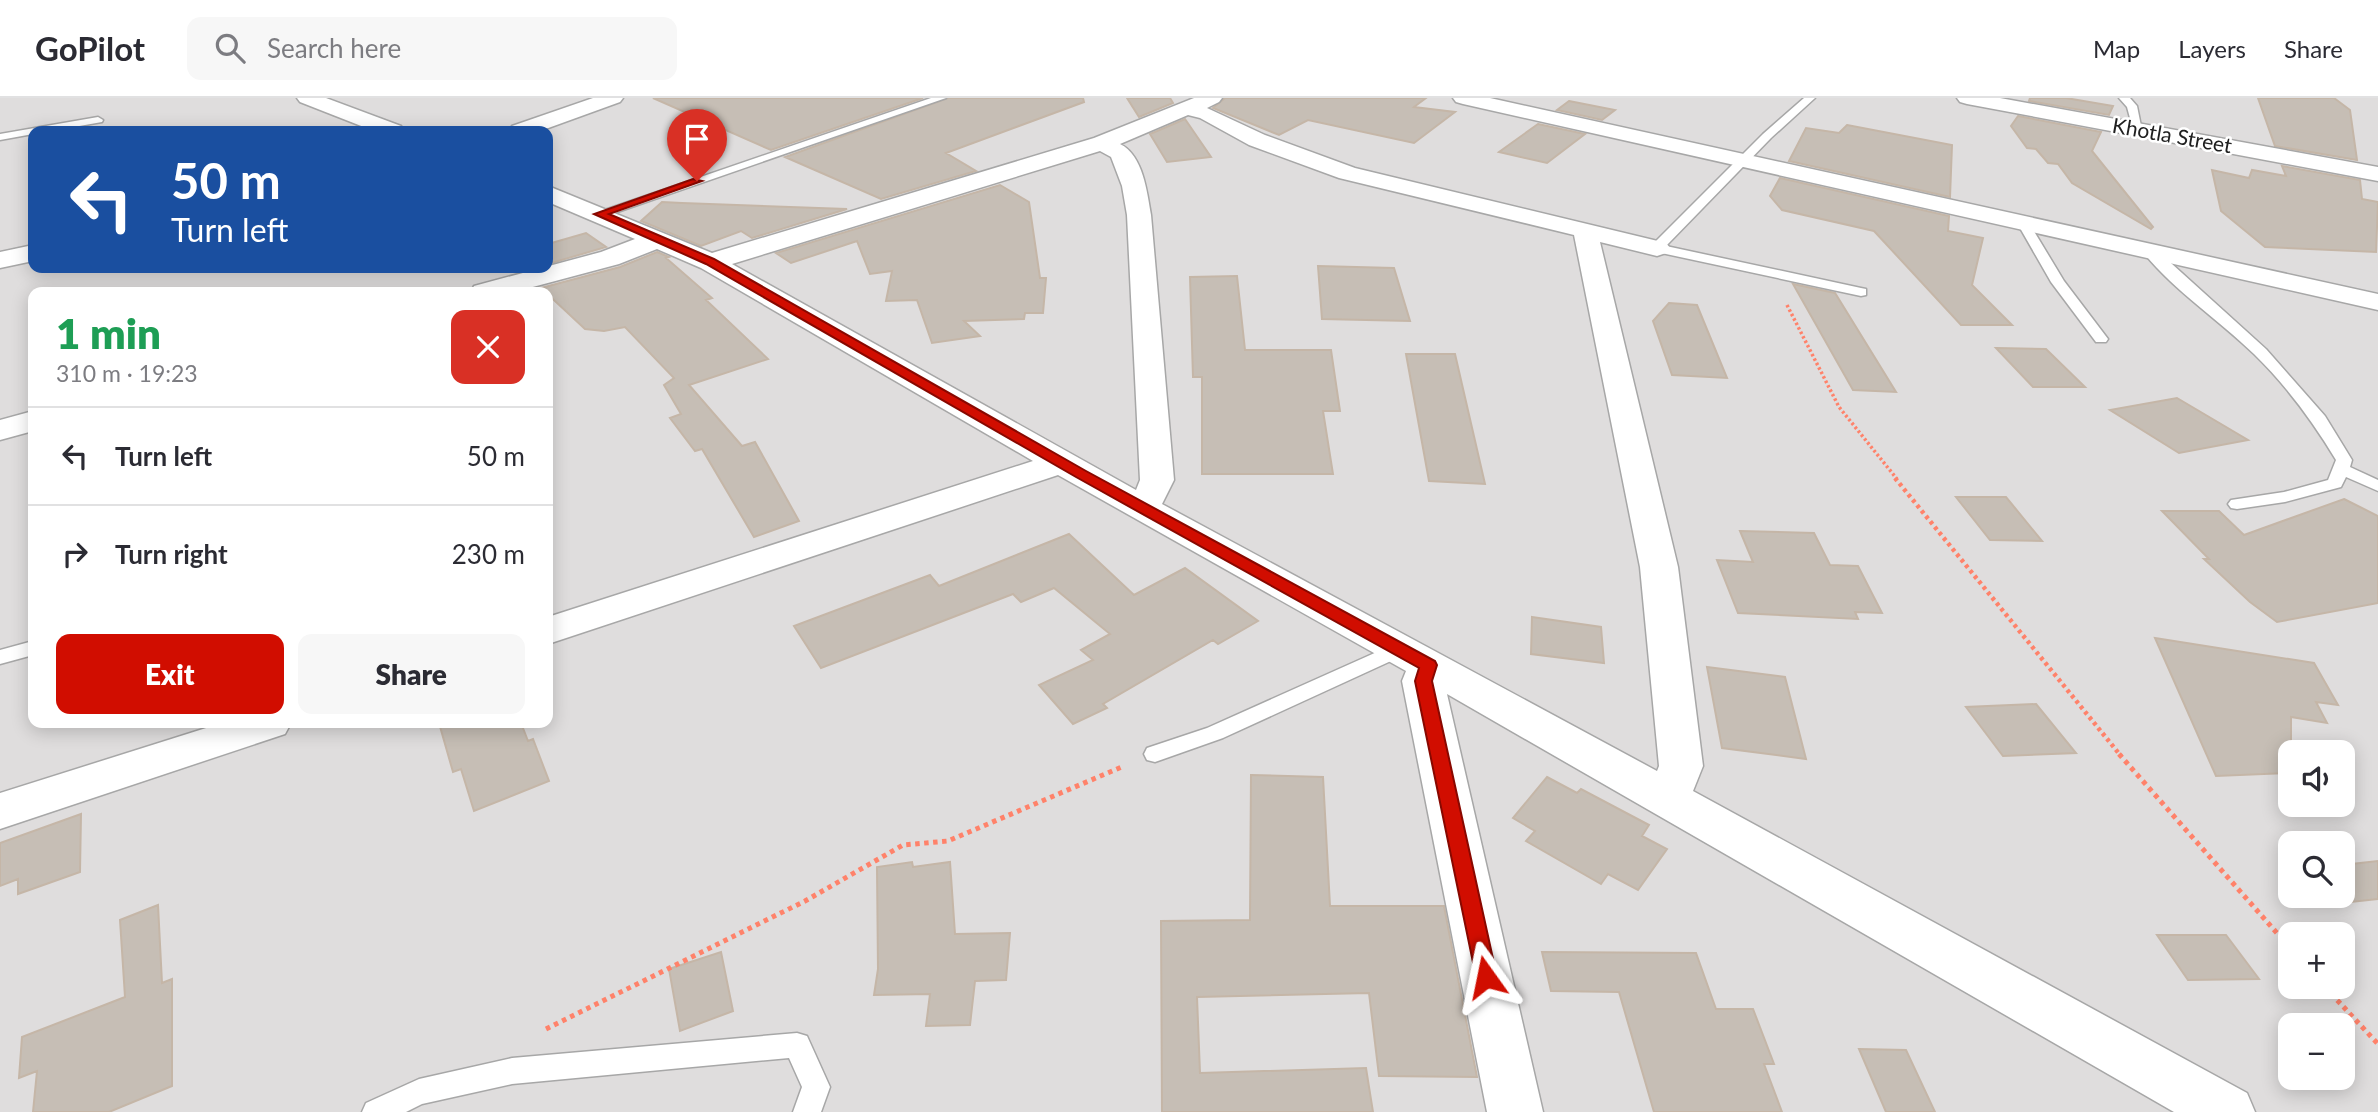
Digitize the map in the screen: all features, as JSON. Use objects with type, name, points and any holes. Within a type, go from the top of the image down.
[{"type":"street","points":[[307,98],[380,126]]},
{"type":"street","points":[[534,126],[613,98]]},
{"type":"street","points":[[1463,98],[1743,162],[2146,248],[2378,302]]},
{"type":"street","name":"Khotla Street","points":[[1967,98],[2378,174]]},
{"type":"street","points":[[710,262],[1102,143],[1200,101],[1207,114],[1257,141],[1346,173],[1657,248]]},
{"type":"street","points":[[1102,143],[1121,153],[1134,186],[1139,215],[1157,480],[1150,497],[1141,508]]},
{"type":"street","points":[[553,195],[710,262],[1141,508],[1668,797],[2227,1112]]},
{"type":"street","points":[[1585,230],[1659,567],[1681,766],[1668,797]]},
{"type":"street","points":[[503,287],[610,258],[657,240]]},
{"type":"street","points":[[0,260],[28,254]]},
{"type":"street","points":[[0,430],[28,422]]},
{"type":"street","points":[[553,629],[1061,463]]},
{"type":"street","points":[[1413,658],[1423,681],[1515,1112]]},
{"type":"street","points":[[0,811],[255,728]]},
{"type":"lane","points":[[599,214],[941,98]]},
{"type":"lane","points":[[1657,248],[1810,98]]},
{"type":"lane","points":[[2124,98],[2132,106],[2138,129]]},
{"type":"lane","points":[[63,126],[98,120]]},
{"type":"lane","points":[[0,137],[28,132]]},
{"type":"lane","points":[[2022,221],[2042,260],[2070,302],[2101,339]]},
{"type":"lane","points":[[1657,248],[1861,292]]},
{"type":"lane","points":[[2146,248],[2261,352],[2319,419],[2344,460],[2336,483],[2285,497],[2237,504]]},
{"type":"lane","points":[[2341,469],[2378,485]]},
{"type":"lane","points":[[0,657],[28,649]]},
{"type":"lane","points":[[1154,754],[1413,658]]},
{"type":"lane","points":[[376,1112],[419,1092],[513,1071],[797,1045],[816,1087],[807,1112]]},
{"type":"path","points":[[1774,272],[1773,279],[1798,322],[1839,407],[1997,606],[2129,766],[2278,934]]},
{"type":"path","points":[[543,1030],[805,901],[903,845],[948,841],[1154,754]]},
{"type":"path","points":[[2336,999],[2378,1044]]},
{"type":"shaded area","points":[[0,98],[2378,98],[2378,1112],[0,1112]]},
{"type":"building","points":[[653,98],[923,98],[771,150]]},
{"type":"building","points":[[948,98],[1083,98],[1084,102],[946,153],[976,171],[881,199],[785,157]]},
{"type":"building","points":[[1127,98],[1170,98],[1173,103],[1139,117]]},
{"type":"building","points":[[1225,98],[1426,98],[1414,107],[1455,112],[1414,143],[1308,120],[1279,135],[1213,108]]},
{"type":"building","points":[[2030,98],[2066,98],[2113,106],[2109,115],[2029,101]]},
{"type":"building","points":[[2258,98],[2334,98],[2350,110],[2357,160],[2275,146]]},
{"type":"building","points":[[1569,101],[1615,110],[1602,120],[1557,110]]},
{"type":"building","points":[[2018,116],[2101,132],[2092,151],[2153,227],[2151,229],[2072,183],[2058,164],[2048,163],[2036,149],[2027,148],[2011,126]]},
{"type":"building","points":[[1185,119],[1211,157],[1167,162],[1150,134]]},
{"type":"building","points":[[1538,124],[1585,134],[1547,163],[1499,152]]},
{"type":"building","points":[[1847,125],[1952,145],[1950,197],[1789,161],[1806,128],[1839,133]]},
{"type":"building","points":[[2282,166],[2360,180],[2362,199],[2378,202],[2376,252],[2265,247],[2221,211],[2212,170],[2249,178],[2252,170],[2286,176]]},
{"type":"building","points":[[1780,178],[1949,216],[1948,231],[1983,238],[1972,285],[2012,325],[1961,325],[1874,231],[1782,210],[1770,196]]},
{"type":"building","points":[[1000,185],[1029,202],[1040,278],[1046,278],[1043,313],[1025,313],[1024,319],[964,321],[980,336],[932,343],[917,300],[886,301],[892,271],[870,274],[857,241],[791,263],[776,253]]},
{"type":"building","points":[[662,202],[847,209],[752,238],[741,231],[701,246],[641,221]]},
{"type":"building","points":[[586,233],[606,247],[553,263],[553,243]]},
{"type":"building","points":[[657,252],[669,257],[666,258],[712,298],[706,300],[768,359],[689,385],[742,446],[755,442],[799,521],[754,537],[702,449],[695,451],[670,418],[681,414],[664,385],[674,378],[625,327],[604,331],[585,329],[553,299],[553,287],[545,287],[620,267]]},
{"type":"building","points":[[1318,266],[1394,268],[1410,321],[1322,319]]},
{"type":"building","points":[[1237,276],[1245,350],[1331,350],[1340,411],[1323,411],[1333,474],[1202,474],[1202,377],[1193,377],[1190,277]]},
{"type":"building","points":[[1793,284],[1835,293],[1896,392],[1853,390]]},
{"type":"building","points":[[1669,303],[1697,305],[1727,378],[1672,375],[1653,321]]},
{"type":"building","points":[[1996,348],[2046,349],[2085,387],[2033,387]]},
{"type":"building","points":[[1406,354],[1455,354],[1485,484],[1429,481]]},
{"type":"building","points":[[2177,398],[2248,440],[2179,453],[2110,410]]},
{"type":"building","points":[[1956,497],[2006,497],[2042,541],[1990,540]]},
{"type":"building","points":[[2344,499],[2378,516],[2378,603],[2277,622],[2250,602],[2204,559],[2209,559],[2162,511],[2219,511],[2244,535]]},
{"type":"building","points":[[1740,531],[1814,533],[1830,565],[1858,566],[1882,613],[1855,612],[1858,619],[1738,613],[1717,560],[1753,562]]},
{"type":"building","points":[[1069,534],[1134,595],[1185,568],[1258,621],[1218,644],[1213,640],[1103,704],[1107,708],[1073,724],[1039,685],[1093,660],[1081,650],[1110,634],[1054,588],[1021,602],[1013,594],[821,668],[794,626],[930,575],[939,586]]},
{"type":"building","points":[[1532,617],[1601,627],[1604,663],[1531,654]]},
{"type":"building","points":[[2155,638],[2314,663],[2338,705],[2316,702],[2327,723],[2291,717],[2291,740],[2278,740],[2278,774],[2216,776]]},
{"type":"building","points":[[1707,667],[1785,677],[1806,759],[1722,748]]},
{"type":"building","points":[[2036,704],[2076,753],[2003,756],[1966,707]]},
{"type":"building","points":[[440,728],[523,728],[528,741],[533,739],[549,781],[474,811],[461,769],[453,772]]},
{"type":"building","points":[[1251,775],[1323,777],[1330,906],[1444,906],[1477,1077],[1379,1076],[1369,993],[1197,997],[1200,1073],[1366,1068],[1373,1112],[1162,1112],[1161,921],[1250,920]]},
{"type":"building","points":[[1547,777],[1577,793],[1581,789],[1649,825],[1642,836],[1667,849],[1638,890],[1608,874],[1601,884],[1526,841],[1535,831],[1513,818]]},
{"type":"building","points":[[81,814],[80,872],[18,894],[18,879],[0,886],[0,843]]},
{"type":"building","points":[[2378,861],[2378,899],[2355,902],[2355,864]]},
{"type":"building","points":[[912,862],[913,867],[950,862],[955,934],[1010,933],[1006,980],[975,981],[970,1025],[926,1026],[930,994],[874,995],[878,969],[877,867]]},
{"type":"building","points":[[158,905],[162,983],[172,979],[172,1086],[109,1112],[33,1112],[37,1071],[19,1078],[22,1037],[125,997],[120,920]]},
{"type":"building","points":[[2157,935],[2226,935],[2259,979],[2188,980]]},
{"type":"building","points":[[721,952],[733,1011],[680,1031],[669,969]]},
{"type":"building","points":[[1542,952],[1696,953],[1716,1009],[1753,1009],[1774,1064],[1764,1064],[1782,1112],[1654,1112],[1619,992],[1551,991]]},
{"type":"building","points":[[1859,1049],[1906,1050],[1935,1112],[1886,1112]]},
{"type":"route","points":[[697,181],[599,214],[710,262],[1081,474],[1397,650],[1429,665],[1423,681],[1486,977]]}]
